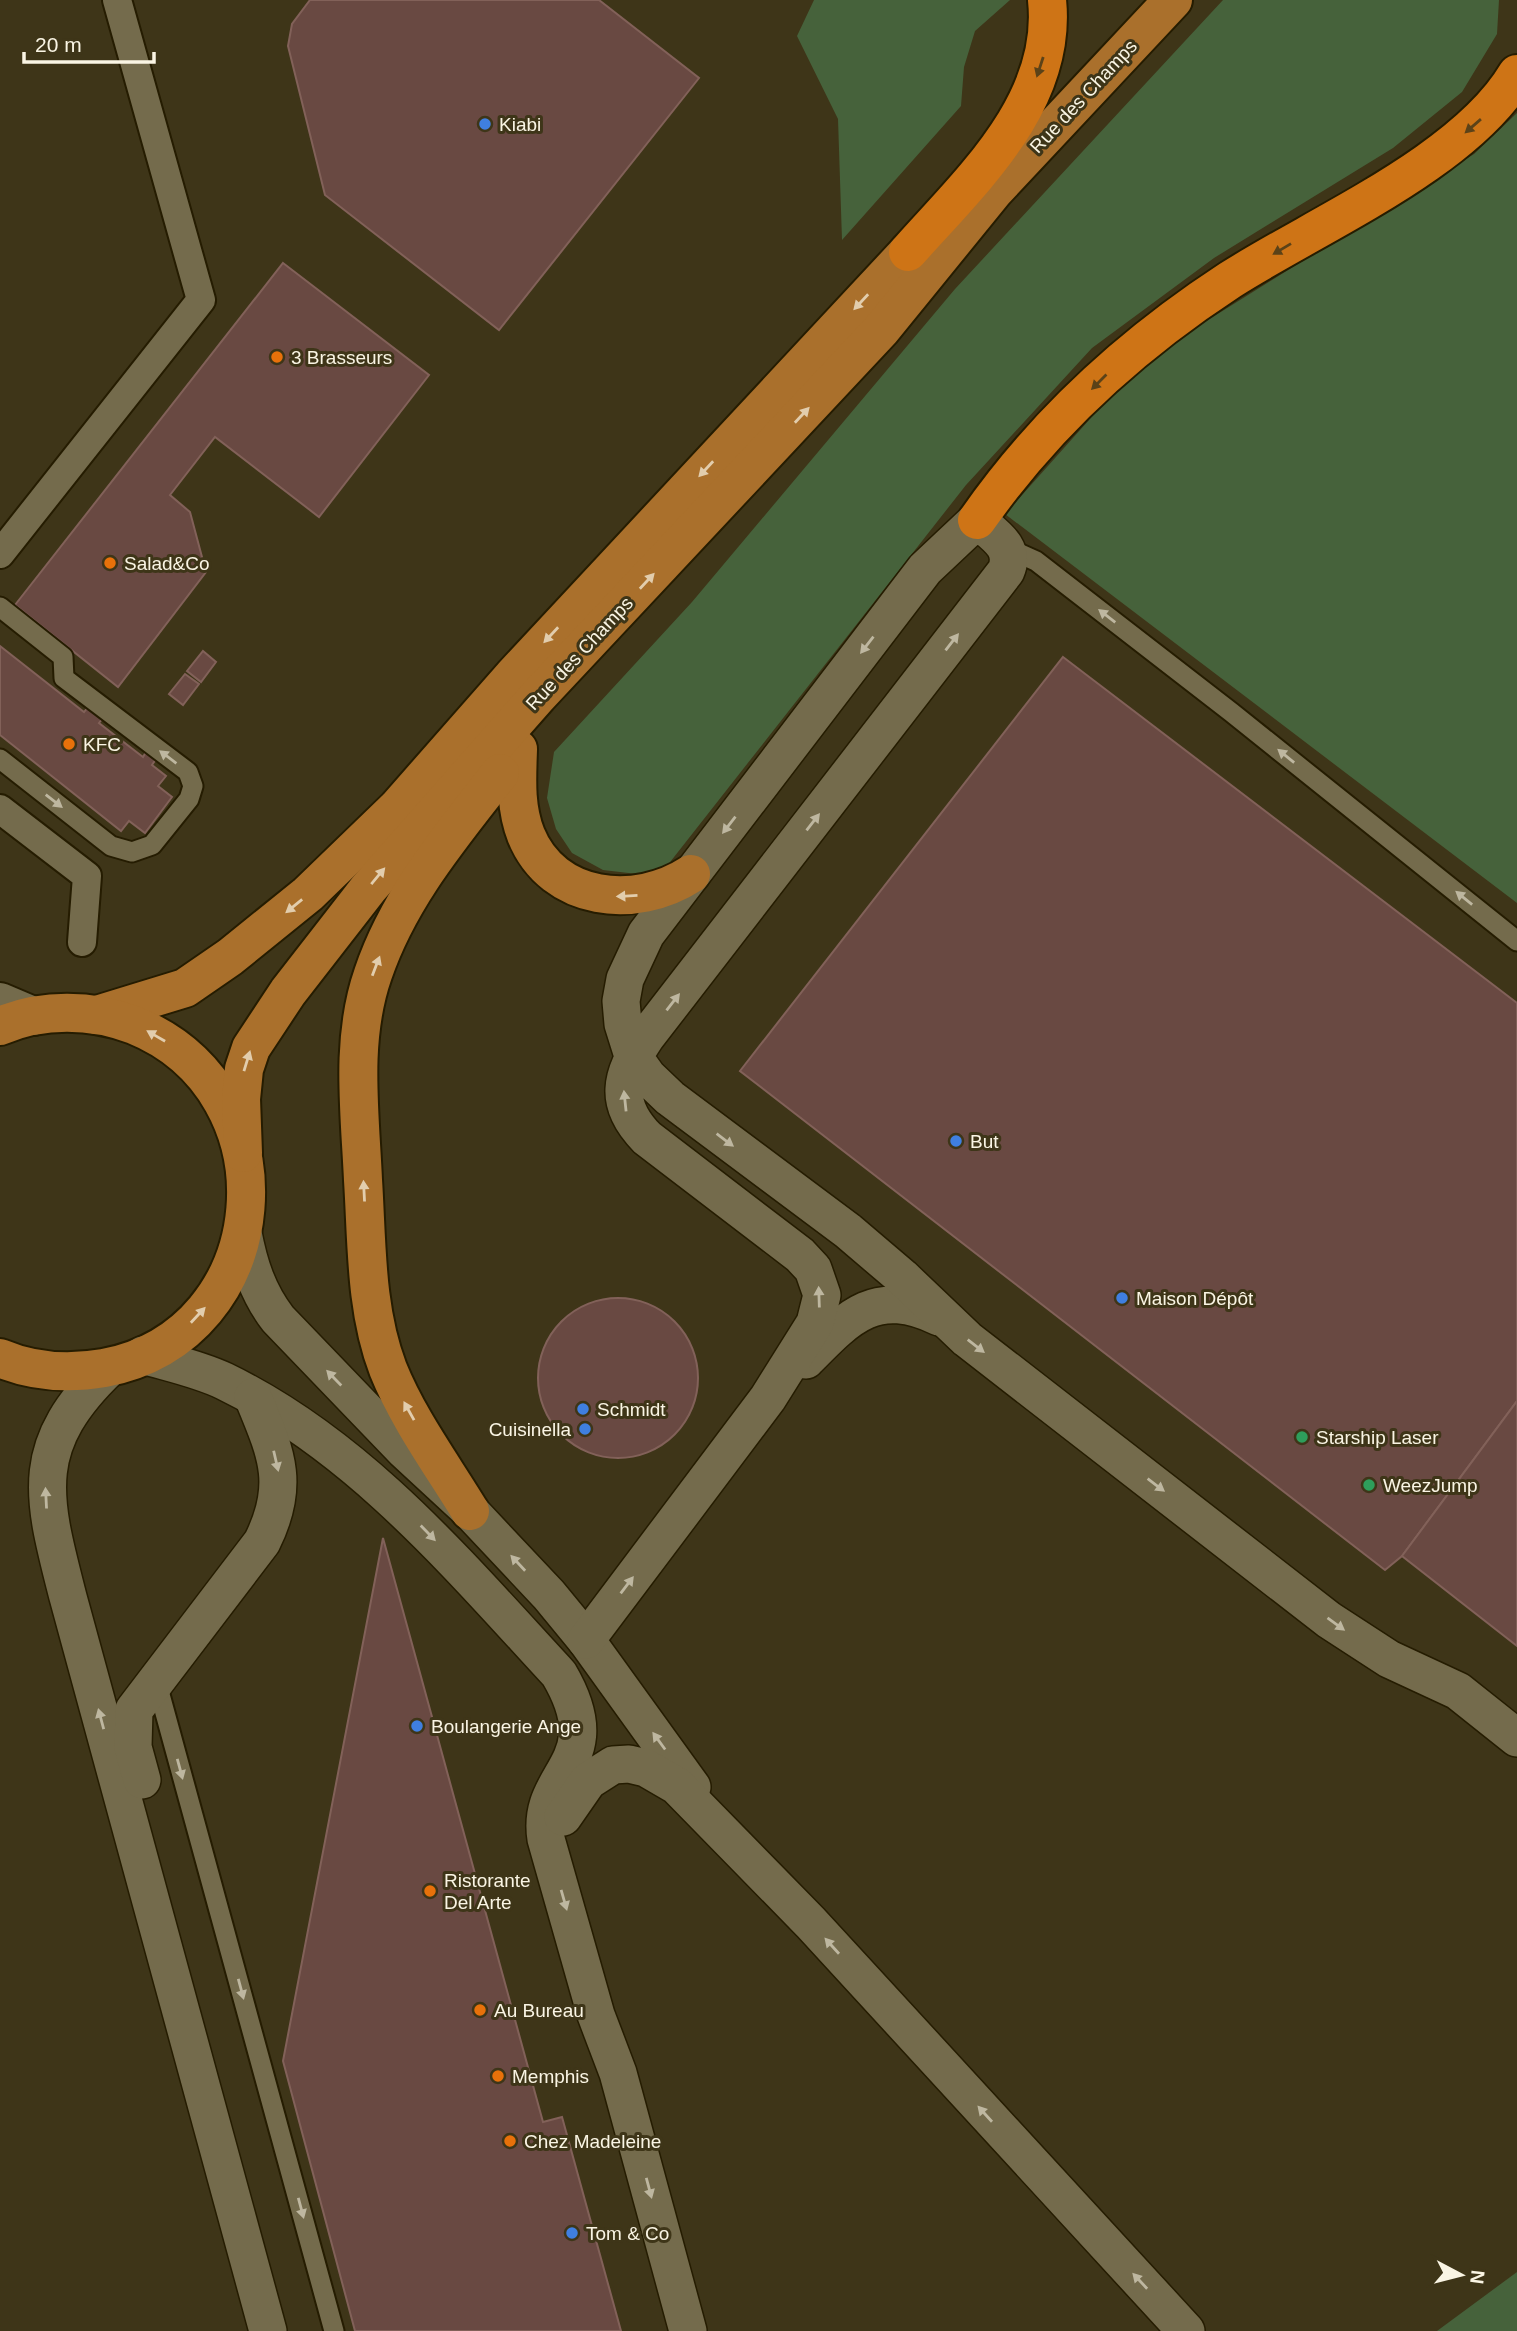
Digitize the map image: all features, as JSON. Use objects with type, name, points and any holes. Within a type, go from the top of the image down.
[{"type":"highway","points":[[908,252],[976,175],[1022,111],[1043,61],[1049,23],[1048,0]]},
{"type":"highway","points":[[977,520],[1049,433],[1145,339],[1233,279],[1434,157],[1494,107],[1517,74]]},
{"type":"main road","name":"Rue des Champs","points":[[243,1153],[241,1099],[244,1069],[261,1028],[404,845],[591,640],[881,330],[993,191],[1173,0]]},
{"type":"main road","name":"Rue des Champs","points":[[97,1015],[185,988],[230,957],[308,894],[397,808],[513,676],[908,252],[993,191]]},
{"type":"main road","points":[[470,1511],[399,1392],[379,1342],[367,1254],[358,1076],[363,1012],[372,975],[399,914],[436,855],[553,704],[591,640]]},
{"type":"main road","points":[[518,749],[516,800],[522,822],[538,857],[554,873],[573,884],[612,897],[654,893],[691,874]]},
{"type":"main road","points":[[10,1366],[71,1372],[126,1361],[164,1344],[200,1314],[227,1276],[243,1233],[247,1180],[243,1153],[225,1103],[191,1062],[148,1031],[97,1015],[76,1012],[11,1015]]},
{"type":"street","points":[[0,554],[201,300],[117,0]]},
{"type":"street","points":[[586,1640],[768,1398],[815,1323],[822,1294],[818,1282],[800,1255],[647,1138],[633,1124],[625,1111],[623,1096],[633,1056],[1006,571],[1010,556],[1007,548],[977,520],[925,569],[646,934],[625,979],[622,1013],[633,1056],[648,1077],[670,1098],[848,1231],[902,1277],[943,1320],[1338,1626],[1389,1659],[1458,1691],[1517,1738]]},
{"type":"street","points":[[0,809],[87,876],[82,942]]},
{"type":"street","points":[[243,1233],[255,1280],[264,1301],[278,1319],[404,1450],[470,1511],[586,1640],[728,1836]]},
{"type":"street","points":[[768,1398],[844,1322],[857,1313],[870,1308],[903,1304],[943,1320]]},
{"type":"street","points":[[268,2331],[68,1597],[47,1508],[45,1489],[51,1452],[61,1429],[80,1397],[126,1361],[207,1374],[253,1397],[306,1431],[409,1513],[559,1675],[570,1694],[579,1727],[573,1758],[547,1807],[544,1824],[596,2015],[618,2073],[688,2331]]},
{"type":"street","points":[[253,1397],[278,1462],[279,1498],[275,1514],[262,1542],[134,1710],[132,1747],[292,2331]]},
{"type":"street","points":[[552,1858],[565,1811],[588,1781],[612,1765],[629,1763],[661,1775],[728,1836],[1186,2331]]},
{"type":"lane","points":[[1007,548],[1036,561],[1517,941]]},
{"type":"lane","points":[[0,607],[63,657],[64,678],[188,772],[192,786],[189,799],[152,845],[132,852],[111,846],[0,759]]},
{"type":"lane","points":[[156,1680],[334,2331]]},
{"type":"green space","points":[[814,0],[1010,0],[975,31],[964,67],[961,106],[842,240],[838,119],[797,36]]},
{"type":"green space","points":[[1223,0],[1499,0],[1497,34],[1462,92],[1393,148],[1214,258],[1092,348],[966,485],[667,866],[637,874],[603,870],[572,853],[556,829],[547,798],[554,752],[692,602],[955,289]]},
{"type":"green space","points":[[1517,113],[1517,903],[1005,514],[1114,392],[1176,340],[1474,154]]},
{"type":"green space","points":[[1517,2272],[1517,2331],[1437,2331]]},
{"type":"building","name":"Kiabi","points":[[310,0],[599,0],[699,78],[499,330],[325,195],[288,46],[292,24]]},
{"type":"building","points":[[283,263],[429,375],[319,517],[215,437],[170,495],[190,512],[206,572],[118,687],[15,605]]},
{"type":"building","name":"KFC","points":[[0,646],[84,712],[88,707],[103,718],[99,723],[143,757],[146,752],[156,759],[152,765],[166,776],[158,786],[172,797],[145,833],[129,821],[121,831],[0,735]]},
{"type":"building","points":[[203,651],[216,662],[201,682],[187,671]]},
{"type":"building","points":[[1063,657],[1517,1003],[1517,1401],[1402,1556],[1385,1570],[740,1071]]},
{"type":"building","points":[[185,674],[199,684],[183,705],[169,694]]},
{"type":"building","points":[[618,1298],[649,1304],[675,1321],[692,1347],[698,1378],[692,1409],[675,1435],[649,1452],[618,1458],[587,1452],[561,1435],[544,1409],[538,1378],[544,1347],[561,1321],[587,1304]]},
{"type":"building","points":[[1517,1401],[1517,1646],[1402,1556]]},
{"type":"building","points":[[383,1538],[543,2122],[562,2117],[621,2331],[355,2331],[283,2061]]},
{"type":"place","name":"Kiabi","points":[[485,124]]},
{"type":"place","name":"3 Brasseurs","points":[[277,357]]},
{"type":"place","name":"Salad&Co","points":[[110,563]]},
{"type":"place","name":"KFC","points":[[69,744]]},
{"type":"place","name":"But","points":[[956,1141]]},
{"type":"place","name":"Maison Dépôt","points":[[1122,1298]]},
{"type":"place","name":"Schmidt","points":[[583,1409]]},
{"type":"place","name":"Cuisinella","points":[[585,1429]]},
{"type":"place","name":"Starship Laser","points":[[1302,1437]]},
{"type":"place","name":"WeezJump","points":[[1369,1485]]},
{"type":"place","name":"Boulangerie Ange","points":[[417,1726]]},
{"type":"place","name":"Ristorante Del Arte","points":[[430,1891]]},
{"type":"place","name":"Au Bureau","points":[[480,2010]]},
{"type":"place","name":"Memphis","points":[[498,2076]]},
{"type":"place","name":"Chez Madeleine","points":[[510,2141]]},
{"type":"place","name":"Tom & Co","points":[[572,2233]]}]
